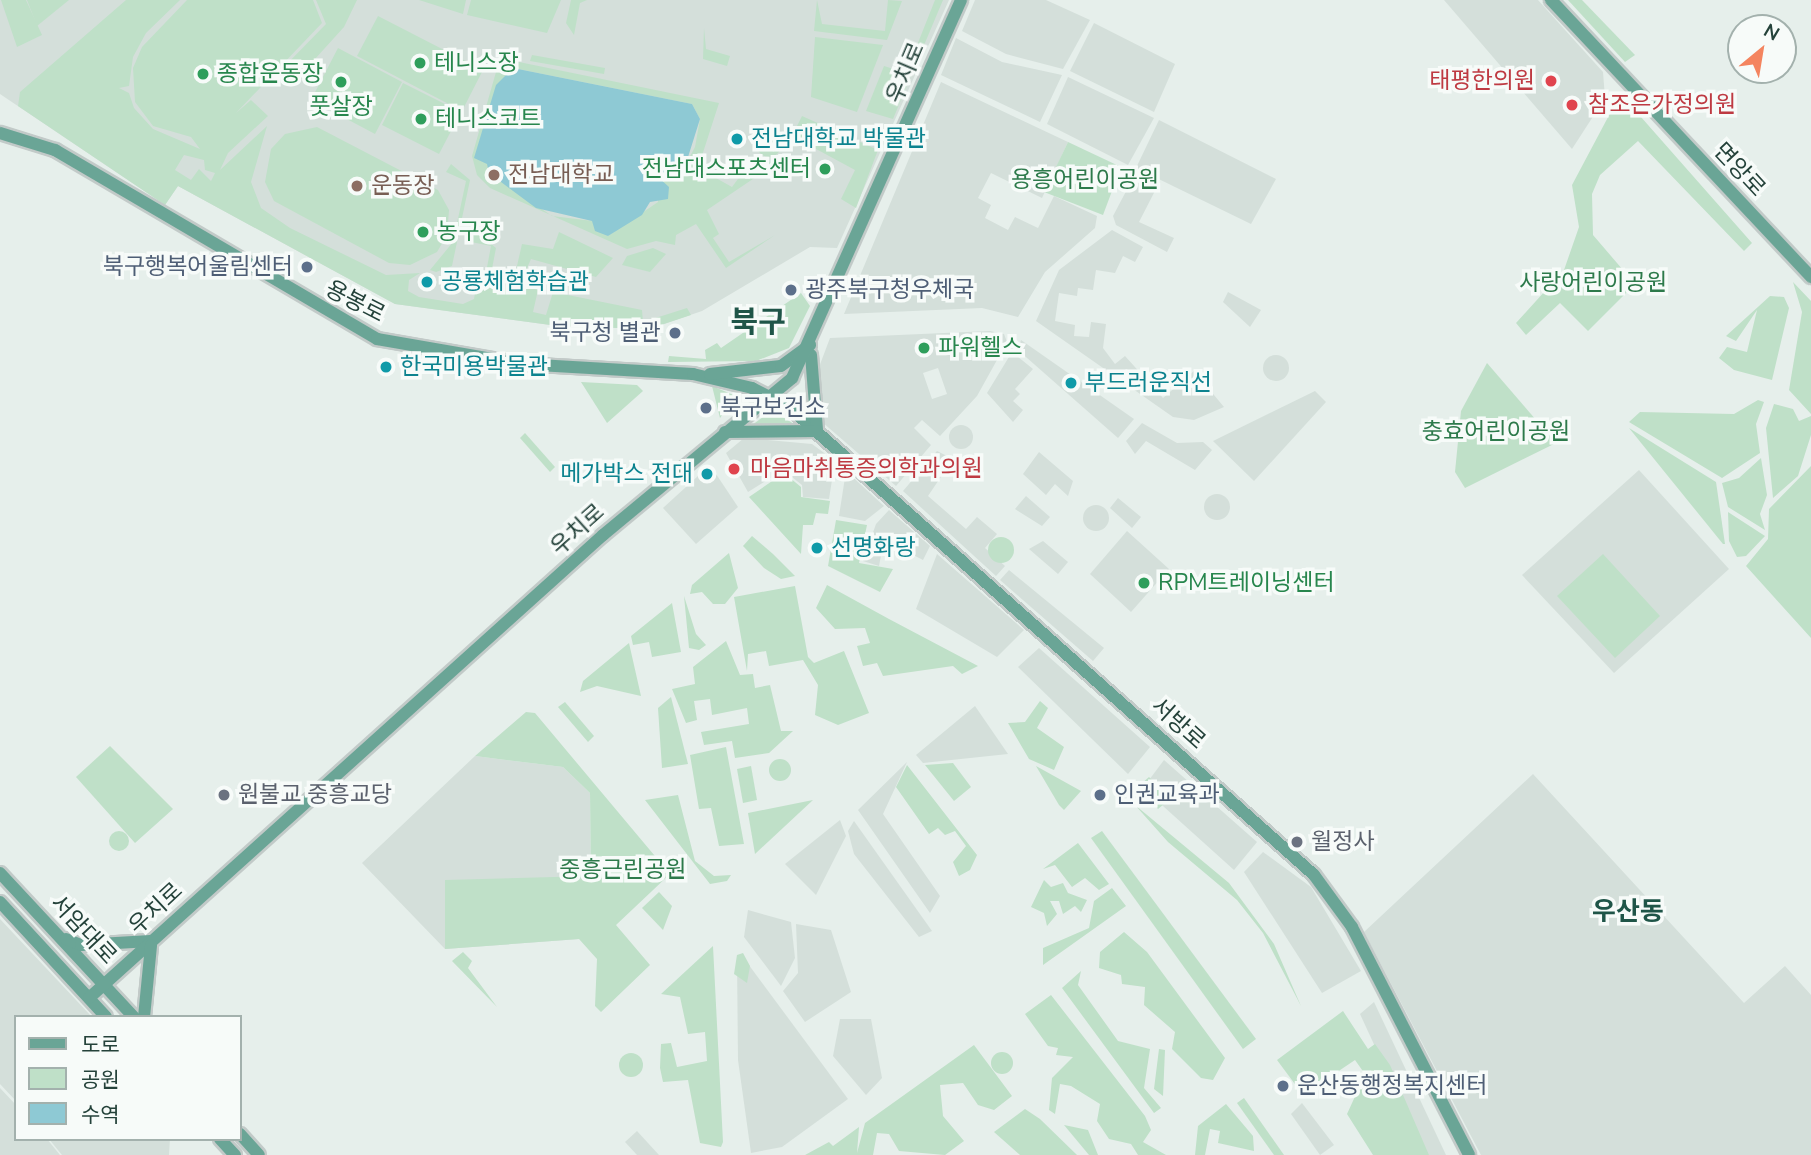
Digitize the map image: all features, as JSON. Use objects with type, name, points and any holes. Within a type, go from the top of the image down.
[{"type":"main road","name":"우치로","points":[[89,998],[725,432],[801,368],[961,0]]},
{"type":"main road","name":"면앙로","points":[[1550,0],[1811,277]]},
{"type":"main road","name":"용봉로","points":[[0,133],[55,150],[377,339],[520,364],[693,374],[771,396]]},
{"type":"main road","points":[[693,374],[781,366],[811,345]]},
{"type":"main road","points":[[725,432],[817,431],[811,345]]},
{"type":"main road","name":"서방로","points":[[771,396],[817,431],[1314,875],[1352,926],[1469,1155]]},
{"type":"main road","name":"서암대로","points":[[0,873],[132,1015]]},
{"type":"main road","name":"서암대로","points":[[0,902],[104,1015]]},
{"type":"main road","points":[[60,936],[81,945],[153,940],[145,963],[144,1015]]},
{"type":"main road","points":[[242,1136],[259,1155]]},
{"type":"main road","points":[[222,1141],[235,1155]]},
{"type":"shaded area","name":"전남대학교","points":[[0,0],[949,0],[837,248],[810,247],[702,311],[649,329],[558,326],[395,304],[178,186],[165,205],[0,94]]},
{"type":"shaded area","points":[[975,0],[1046,0],[1090,20],[1063,69],[1006,54],[962,31]]},
{"type":"shaded area","points":[[1444,0],[1538,0],[1603,72],[1605,98],[1572,149]]},
{"type":"shaded area","points":[[1094,23],[1175,64],[1154,112],[1070,71]]},
{"type":"shaded area","points":[[956,38],[1002,62],[1062,75],[1040,122],[941,75]]},
{"type":"shaded area","points":[[1068,77],[1154,118],[1128,165],[1047,124]]},
{"type":"shaded area","points":[[941,82],[1068,142],[1042,198],[991,173],[978,198],[991,205],[985,218],[1008,230],[1015,217],[1038,228],[1054,196],[1097,216],[1095,228],[1045,272],[1018,317],[982,308],[844,314]]},
{"type":"shaded area","points":[[1159,120],[1276,179],[1251,224],[1136,168]]},
{"type":"shaded area","points":[[1132,180],[1157,187],[1139,222],[1174,238],[1167,252],[1116,225],[1113,216]]},
{"type":"shaded area","points":[[1112,230],[1143,247],[1135,262],[1123,256],[1115,273],[1096,270],[1093,290],[1078,288],[1077,296],[1059,293],[1055,321],[1075,325],[1074,336],[1089,337],[1091,322],[1106,324],[1103,348],[1115,364],[1125,356],[1163,398],[1194,371],[1224,407],[1194,420],[1173,417],[1036,321],[1059,270]]},
{"type":"shaded area","points":[[1228,292],[1261,310],[1250,327],[1223,302]]},
{"type":"shaded area","points":[[990,331],[1004,334],[1007,342],[977,396],[940,436],[922,420],[914,428],[931,445],[896,486],[822,422],[816,375],[830,338]],"holes":[[[938,368],[947,394],[932,399],[923,373]]]},
{"type":"shaded area","points":[[1021,340],[1134,419],[1118,438],[1018,350]]},
{"type":"shaded area","points":[[1012,352],[1033,369],[1015,389],[1020,394],[1013,401],[1023,410],[1013,422],[987,393]]},
{"type":"shaded area","points":[[1276,355],[1285,359],[1289,368],[1285,377],[1276,381],[1267,377],[1263,368],[1267,359]]},
{"type":"shaded area","points":[[1315,391],[1326,402],[1254,481],[1213,441]]},
{"type":"shaded area","points":[[1142,423],[1177,443],[1203,442],[1212,450],[1195,470],[1146,441],[1135,454],[1126,441]]},
{"type":"shaded area","points":[[961,425],[970,428],[973,437],[970,446],[961,449],[952,446],[949,437],[952,428]]},
{"type":"shaded area","points":[[744,438],[812,444],[835,461],[829,499],[803,497],[802,485],[783,470],[748,492],[726,453]]},
{"type":"shaded area","points":[[937,451],[953,459],[928,496],[966,529],[977,517],[997,534],[985,548],[1005,566],[996,576],[903,491]]},
{"type":"shaded area","points":[[1039,452],[1073,481],[1068,496],[1055,484],[1046,495],[1023,474]]},
{"type":"shaded area","points":[[710,465],[738,507],[696,544],[663,508]]},
{"type":"shaded area","points":[[1639,470],[1729,569],[1614,673],[1522,575]]},
{"type":"shaded area","points":[[846,471],[884,506],[865,521],[839,516]]},
{"type":"shaded area","points":[[1217,494],[1226,498],[1230,507],[1226,516],[1217,520],[1208,516],[1204,507],[1208,498]]},
{"type":"shaded area","points":[[1026,496],[1050,517],[1042,526],[1015,509]]},
{"type":"shaded area","points":[[1118,498],[1141,517],[1132,528],[1110,508]]},
{"type":"shaded area","points":[[1096,505],[1105,509],[1109,518],[1105,527],[1096,531],[1087,527],[1083,518],[1087,509]]},
{"type":"shaded area","points":[[889,510],[930,546],[923,560],[884,540],[879,566],[863,561],[876,524]]},
{"type":"shaded area","points":[[1127,531],[1169,569],[1131,612],[1090,574]]},
{"type":"shaded area","points":[[1043,541],[1068,562],[1058,574],[1029,549]]},
{"type":"shaded area","points":[[937,554],[1024,630],[997,657],[916,609]]},
{"type":"shaded area","points":[[1009,570],[1104,648],[1093,661],[1000,580]]},
{"type":"shaded area","points":[[1039,648],[1150,747],[1128,774],[1018,667]]},
{"type":"shaded area","points":[[975,706],[1008,754],[923,763],[916,755]]},
{"type":"shaded area","points":[[475,756],[563,767],[590,793],[591,877],[579,877],[579,939],[445,949],[362,863]]},
{"type":"shaded area","points":[[1164,760],[1257,842],[1234,870],[1143,788]]},
{"type":"shaded area","points":[[907,762],[883,814],[940,896],[930,913],[858,810]]},
{"type":"shaded area","points":[[1533,774],[1744,1003],[1785,966],[1811,995],[1811,1155],[1481,1155],[1364,932]]},
{"type":"shaded area","points":[[840,820],[846,836],[816,895],[785,864]]},
{"type":"shaded area","points":[[854,821],[932,931],[919,937],[854,854],[848,831]]},
{"type":"shaded area","points":[[1263,852],[1311,887],[1361,971],[1322,993],[1244,872]]},
{"type":"shaded area","points":[[748,910],[791,922],[795,958],[781,986],[744,937]]},
{"type":"shaded area","points":[[0,919],[90,1015],[14,1015],[14,1099],[0,1084]]},
{"type":"shaded area","points":[[796,924],[831,930],[851,992],[805,1022],[783,991],[798,973]]},
{"type":"shaded area","points":[[743,957],[848,1099],[782,1147],[751,1153],[738,1060],[737,959]]},
{"type":"shaded area","points":[[1374,1002],[1446,1155],[1425,1155],[1360,1014]]},
{"type":"shaded area","points":[[840,1019],[871,1019],[882,1078],[866,1095],[833,1056]]},
{"type":"shaded area","points":[[0,1088],[14,1103],[14,1141],[49,1141],[60,1155],[0,1155]]},
{"type":"shaded area","points":[[1302,1103],[1334,1145],[1320,1155],[1291,1114]]},
{"type":"shaded area","points":[[637,1131],[659,1155],[637,1155],[625,1142]]},
{"type":"shaded area","points":[[51,1141],[170,1141],[169,1155],[62,1155]]},
{"type":"green space","points":[[1,0],[26,0],[42,35],[17,47]]},
{"type":"green space","points":[[27,0],[69,0],[37,26]]},
{"type":"green space","points":[[126,0],[180,0],[146,33],[133,57],[129,86],[119,88],[129,93],[134,108],[153,129],[200,149],[191,137],[153,126],[135,102],[133,68],[142,47],[187,0],[313,0],[322,23],[236,113],[251,100],[268,116],[228,153],[220,170],[267,126],[251,182],[261,208],[290,228],[386,275],[420,273],[409,280],[408,291],[419,297],[463,304],[474,299],[476,288],[456,283],[457,276],[485,278],[491,246],[466,241],[469,225],[496,248],[491,274],[514,279],[522,244],[553,249],[559,232],[613,258],[596,277],[531,259],[520,284],[538,290],[533,312],[546,315],[553,292],[642,310],[643,322],[687,308],[691,315],[649,329],[558,326],[395,304],[178,186],[165,205],[18,106],[20,92]],"holes":[[[184,155],[204,160],[205,170],[215,173],[211,181],[199,169],[191,180],[175,170]]]},
{"type":"green space","points":[[316,0],[357,0],[344,27],[295,81],[281,70],[326,24]]},
{"type":"green space","points":[[419,0],[466,0],[463,14]]},
{"type":"green space","points":[[471,0],[561,0],[547,33],[467,15]]},
{"type":"green space","points":[[571,0],[587,0],[580,3],[574,35],[566,23]]},
{"type":"green space","points":[[817,0],[822,24],[885,31],[888,0],[902,1],[887,40],[814,31]]},
{"type":"green space","points":[[935,0],[943,0],[893,119],[866,111],[884,66],[906,73]]},
{"type":"green space","points":[[1568,0],[1582,0],[1635,55],[1625,62]]},
{"type":"green space","name":"테니스장","points":[[378,16],[483,70],[462,111],[357,56]]},
{"type":"green space","points":[[704,28],[706,49],[730,56],[727,66],[703,59]]},
{"type":"green space","points":[[815,37],[883,45],[857,112],[811,97]]},
{"type":"green space","points":[[338,48],[402,82],[375,134],[311,100]]},
{"type":"green space","points":[[532,55],[605,68],[604,74],[530,61]]},
{"type":"green space","points":[[500,58],[719,103],[698,168],[732,187],[755,156],[775,164],[707,210],[719,234],[713,238],[729,262],[775,235],[726,268],[696,224],[676,235],[675,245],[656,241],[627,249],[553,216],[593,221],[608,236],[658,202],[658,177],[671,167],[678,179],[695,147],[700,119],[692,104],[513,68],[488,115],[489,173],[550,215],[490,188],[477,175],[472,156]]},
{"type":"green space","name":"테니스코트","points":[[403,83],[461,112],[439,154],[382,125]]},
{"type":"green space","name":"사랑어린이공원","points":[[1626,100],[1752,243],[1744,251],[1638,141],[1600,175],[1592,194],[1593,235],[1635,284],[1588,331],[1560,303],[1526,335],[1516,323],[1564,270],[1579,227],[1572,185],[1615,104]]},
{"type":"green space","points":[[802,116],[878,150],[856,208],[841,199],[855,170],[792,136]]},
{"type":"green space","name":"운동장","points":[[317,127],[438,190],[449,210],[447,235],[437,252],[410,265],[389,263],[274,201],[265,182],[271,149],[285,134]]},
{"type":"green space","points":[[769,133],[780,140],[781,145],[774,156],[769,157],[758,150],[757,145],[764,134]]},
{"type":"green space","name":"용흥어린이공원","points":[[1068,142],[1121,167],[1103,215],[1044,192]]},
{"type":"green space","points":[[451,164],[470,180],[452,266],[436,272],[430,270],[453,242],[466,181],[446,172]]},
{"type":"green space","points":[[653,248],[666,254],[650,272],[622,265],[627,256]]},
{"type":"green space","points":[[1793,282],[1811,301],[1811,414],[1789,390],[1802,312]]},
{"type":"green space","points":[[801,293],[810,306],[789,348],[756,361],[668,362],[669,356],[706,359],[705,350],[717,343],[721,348]]},
{"type":"green space","points":[[1770,296],[1784,297],[1789,308],[1772,380],[1734,370],[1719,358],[1727,347],[1747,352],[1757,310],[1736,341],[1726,336]]},
{"type":"green space","name":"충효어린이공원","points":[[1487,363],[1556,443],[1465,488],[1455,472],[1461,411]]},
{"type":"green space","points":[[581,382],[637,385],[643,391],[607,423]]},
{"type":"green space","points":[[712,386],[736,396],[720,418]]},
{"type":"green space","points":[[1758,400],[1764,402],[1756,424],[1760,453],[1722,478],[1629,422],[1640,412],[1734,414]]},
{"type":"green space","points":[[1774,404],[1793,409],[1799,421],[1811,416],[1811,435],[1798,476],[1773,498],[1766,428]]},
{"type":"green space","points":[[773,411],[799,427],[748,428]]},
{"type":"green space","points":[[1629,428],[1716,482],[1725,544],[1723,544]]},
{"type":"green space","points":[[525,433],[555,467],[550,472],[520,438]]},
{"type":"green space","points":[[1761,458],[1767,495],[1760,514],[1765,530],[1728,507],[1722,483],[1739,478]]},
{"type":"green space","points":[[1811,466],[1811,638],[1746,566],[1768,539],[1769,509]]},
{"type":"green space","points":[[784,473],[801,487],[801,497],[830,501],[828,514],[816,513],[813,525],[803,525],[801,554],[749,497]]},
{"type":"green space","points":[[1728,512],[1765,536],[1746,556],[1737,557],[1729,541]]},
{"type":"green space","points":[[836,520],[867,525],[859,563],[893,569],[880,592],[828,566]]},
{"type":"green space","points":[[752,536],[795,576],[781,579],[764,568],[743,546]]},
{"type":"green space","points":[[1001,537],[1010,541],[1014,550],[1010,559],[1001,563],[992,559],[988,550],[992,541]]},
{"type":"green space","points":[[729,553],[738,588],[725,604],[713,604],[702,592],[690,594],[692,585]]},
{"type":"green space","points":[[1603,554],[1660,616],[1615,658],[1557,596]]},
{"type":"green space","points":[[827,585],[978,666],[962,674],[953,666],[883,676],[877,663],[863,666],[857,646],[870,643],[865,628],[835,629],[816,608]]},
{"type":"green space","points":[[795,586],[808,657],[814,663],[844,651],[869,713],[838,725],[815,715],[818,685],[803,660],[769,666],[766,651],[748,654],[747,671],[734,597]]},
{"type":"green space","points":[[684,596],[696,634],[706,645],[699,650],[689,648]]},
{"type":"green space","points":[[672,603],[681,652],[652,657],[649,642],[633,645],[631,636]]},
{"type":"green space","points":[[726,641],[740,675],[753,674],[755,688],[770,685],[781,731],[793,731],[769,753],[735,758],[732,741],[704,745],[701,732],[749,724],[747,708],[712,715],[710,699],[694,701],[697,720],[686,723],[672,689],[695,684],[693,667]]},
{"type":"green space","points":[[629,643],[641,696],[597,686],[580,692],[583,681]]},
{"type":"green space","points":[[671,697],[688,764],[662,768],[658,708]]},
{"type":"green space","points":[[1040,701],[1048,708],[1037,728],[1064,747],[1054,770],[1029,759],[1008,723],[1025,722]]},
{"type":"green space","points":[[565,702],[594,736],[588,742],[558,707]]},
{"type":"green space","name":"중흥근린공원","points":[[526,712],[535,713],[670,874],[616,925],[650,965],[601,1012],[595,1006],[597,959],[579,939],[445,949],[445,880],[591,876],[590,793],[563,767],[475,756]]},
{"type":"green space","points":[[110,746],[173,809],[135,843],[76,777]]},
{"type":"green space","points":[[726,747],[744,844],[719,846],[711,808],[699,809],[690,755]]},
{"type":"green space","points":[[780,759],[788,762],[791,770],[788,778],[780,781],[772,778],[769,770],[772,762]]},
{"type":"green space","points":[[953,763],[971,787],[954,801],[925,765]]},
{"type":"green space","points":[[907,765],[977,855],[970,870],[959,876],[953,862],[966,846],[955,831],[945,835],[938,828],[929,834],[896,787]]},
{"type":"green space","points":[[751,766],[757,800],[743,803],[737,769]]},
{"type":"green space","points":[[1036,766],[1081,791],[1064,810],[1059,805]]},
{"type":"green space","points":[[1149,777],[1170,799],[1158,809],[1140,785]]},
{"type":"green space","points":[[678,795],[695,861],[714,876],[731,875],[727,881],[710,884],[645,800]]},
{"type":"green space","points":[[813,800],[755,854],[748,813]]},
{"type":"green space","points":[[1135,805],[1229,883],[1274,944],[1301,1006],[1263,933],[1237,900],[1168,842]]},
{"type":"green space","points":[[115,831],[123,831],[129,841],[123,851],[115,851],[109,845],[109,837]]},
{"type":"green space","points":[[1102,831],[1256,1039],[1243,1049],[1091,838]]},
{"type":"green space","points":[[1078,843],[1109,884],[1099,890],[1085,878],[1072,887],[1055,865],[1043,869]]},
{"type":"green space","points":[[1044,880],[1051,887],[1063,883],[1068,893],[1087,900],[1081,912],[1075,906],[1063,914],[1059,901],[1050,901],[1057,914],[1047,926],[1044,913],[1031,907]]},
{"type":"green space","points":[[1112,888],[1126,906],[1043,965],[1043,948],[1089,928],[1094,901]]},
{"type":"green space","points":[[659,892],[672,906],[663,930],[642,908]]},
{"type":"green space","points":[[1124,932],[1147,952],[1225,1058],[1213,1080],[1201,1078],[1172,1049],[1175,1032],[1144,1005],[1145,987],[1122,984],[1121,975],[1099,968],[1100,952]]},
{"type":"green space","points":[[713,946],[723,1142],[721,1147],[700,1143],[688,1080],[663,1082],[660,1068],[661,1044],[671,1043],[677,1067],[707,1061],[705,1032],[688,1034],[680,997],[661,994]]},
{"type":"green space","points":[[463,952],[472,961],[468,968],[497,1007],[452,961]]},
{"type":"green space","points":[[743,953],[750,966],[747,983],[734,974],[737,955]]},
{"type":"green space","points":[[1081,971],[1078,985],[1118,1041],[1150,1049],[1144,1088],[1161,1108],[1154,1113],[1062,988]]},
{"type":"green space","points":[[1051,995],[1145,1116],[1151,1130],[1143,1142],[1166,1155],[1138,1155],[1131,1144],[1109,1139],[1097,1121],[1100,1104],[1071,1086],[1060,1084],[1055,1114],[1049,1110],[1052,1078],[1073,1057],[1056,1055],[1058,1048],[1048,1046],[1025,1014]]},
{"type":"green space","points":[[1343,1011],[1368,1049],[1375,1044],[1390,1065],[1429,1155],[1373,1155],[1347,1114],[1358,1090],[1372,1084],[1355,1060],[1303,1095],[1277,1060]]},
{"type":"green space","points":[[974,1045],[1012,1096],[994,1110],[978,1105],[963,1083],[940,1085],[943,1116],[964,1141],[945,1155],[899,1151],[889,1134],[877,1133],[873,1155],[805,1155],[829,1142],[833,1146],[859,1127],[857,1153],[865,1123]]},
{"type":"green space","points":[[1159,1049],[1165,1050],[1163,1096],[1154,1089]]},
{"type":"green space","points":[[1002,1052],[1010,1055],[1013,1063],[1010,1071],[1002,1074],[994,1071],[991,1063],[994,1055]]},
{"type":"green space","points":[[626,1053],[636,1053],[643,1060],[643,1070],[636,1077],[626,1077],[619,1070],[619,1060]]},
{"type":"green space","points":[[1244,1098],[1284,1155],[1274,1155],[1237,1103]]},
{"type":"green space","points":[[1226,1104],[1253,1136],[1254,1151],[1218,1143],[1220,1131],[1210,1129],[1205,1155],[1195,1155],[1198,1126]]},
{"type":"green space","points":[[1025,1109],[1040,1119],[1077,1155],[1020,1155],[994,1132]]},
{"type":"green space","points":[[1064,1125],[1088,1130],[1098,1155],[1089,1155]]},
{"type":"water","points":[[513,68],[692,104],[700,119],[683,173],[679,180],[671,167],[658,177],[669,187],[668,199],[650,202],[642,215],[608,236],[595,231],[592,221],[536,208],[489,173],[487,164],[474,158],[496,85]]},
{"type":"place","name":"테니스장","points":[[420,63]]},
{"type":"place","name":"종합운동장","points":[[203,74]]},
{"type":"place","name":"태평한의원","points":[[1551,81]]},
{"type":"place","name":"풋살장","points":[[341,82]]},
{"type":"place","name":"참조은가정의원","points":[[1572,105]]},
{"type":"place","name":"테니스코트","points":[[421,119]]},
{"type":"place","name":"전남대학교 박물관","points":[[737,139]]},
{"type":"place","name":"전남대스포츠센터","points":[[825,169]]},
{"type":"place","name":"전남대학교","points":[[494,175]]},
{"type":"place","name":"운동장","points":[[357,186]]},
{"type":"place","name":"농구장","points":[[423,232]]},
{"type":"place","name":"북구행복어울림센터","points":[[307,267]]},
{"type":"place","name":"공룡체험학습관","points":[[427,282]]},
{"type":"place","name":"광주북구청우체국","points":[[791,290]]},
{"type":"place","name":"북구청 별관","points":[[675,333]]},
{"type":"place","name":"파워헬스","points":[[924,348]]},
{"type":"place","name":"한국미용박물관","points":[[386,367]]},
{"type":"place","name":"부드러운직선","points":[[1071,383]]},
{"type":"place","name":"북구보건소","points":[[706,408]]},
{"type":"place","name":"마음마취통증의학과의원","points":[[734,469]]},
{"type":"place","name":"메가박스 전대","points":[[707,474]]},
{"type":"place","name":"선명화랑","points":[[817,548]]},
{"type":"place","name":"RPM트레이닝센터","points":[[1144,583]]},
{"type":"place","name":"원불교 중흥교당","points":[[224,795]]},
{"type":"place","name":"인권교육과","points":[[1100,795]]},
{"type":"place","name":"월정사","points":[[1297,842]]},
{"type":"place","name":"운산동행정복지센터","points":[[1283,1086]]},
{"type":"district","name":"북구","points":[[758,323]]},
{"type":"district","name":"우산동","points":[[1628,912]]}]
